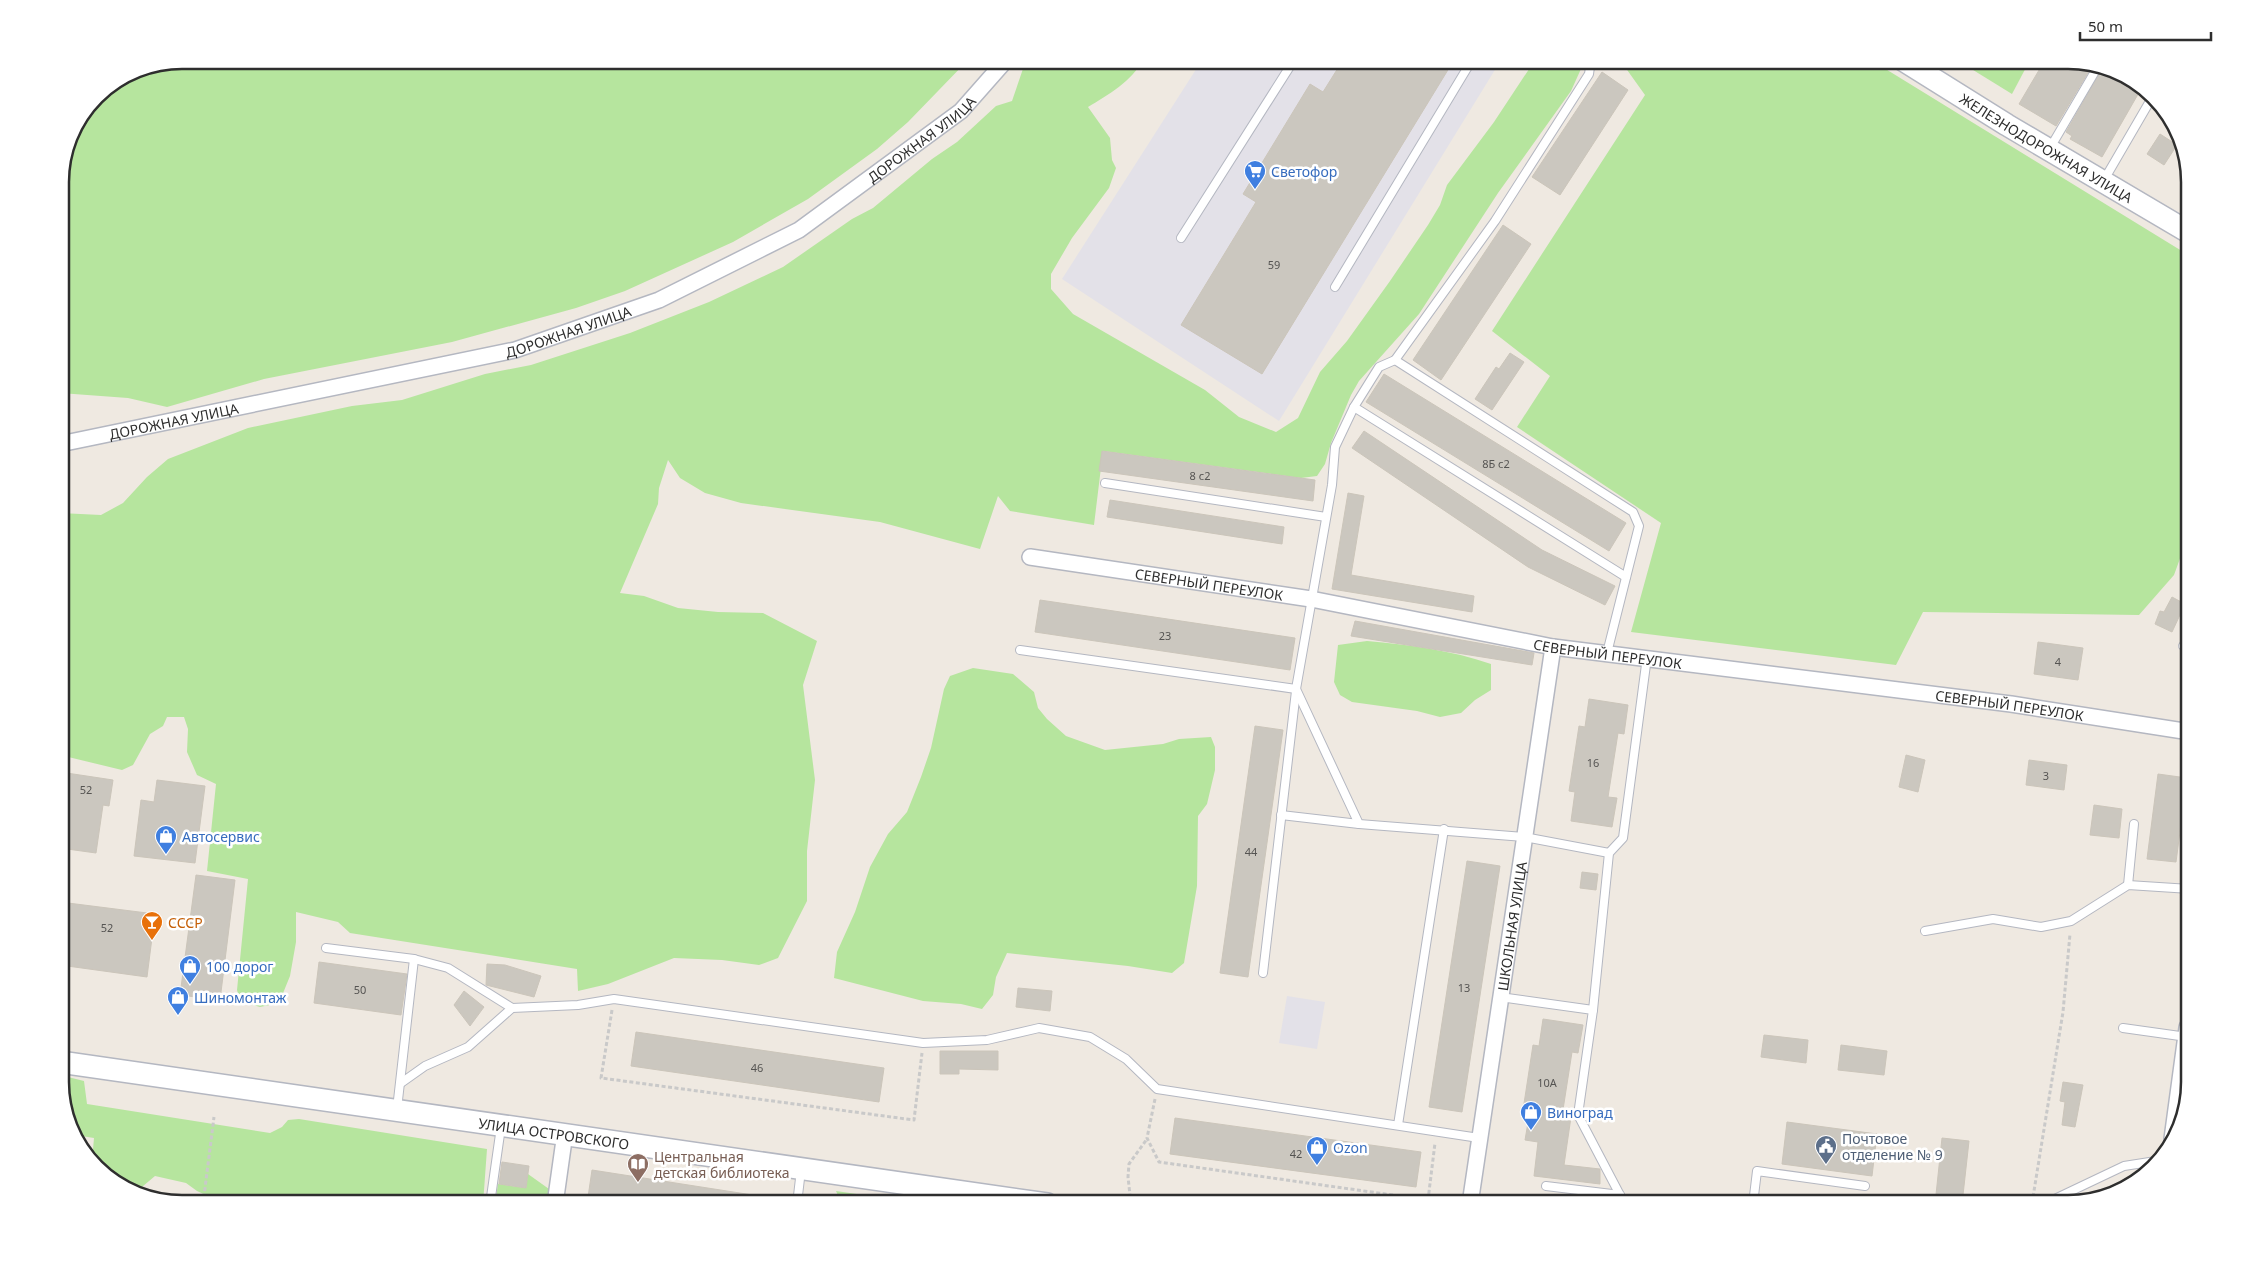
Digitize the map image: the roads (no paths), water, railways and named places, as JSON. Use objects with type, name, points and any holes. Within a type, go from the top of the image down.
[{"type":"main road","name":"ЖЕЛЕЗНОДОРОЖНАЯ УЛИЦА","points":[[1918,69],[2049,150],[2181,228]]},
{"type":"main road","name":"УЛИЦА ОСТРОВСКОГО","points":[[69,1063],[565,1133],[985,1195]]},
{"type":"street","name":"ДОРОЖНАЯ УЛИЦА","points":[[69,442],[515,350],[659,300],[799,230],[961,112],[998,69]]},
{"type":"street","name":"СЕВЕРНЫЙ ПЕРЕУЛОК","points":[[1030,557],[1311,599],[1553,647],[1607,652],[2011,704],[2181,731]]},
{"type":"street","name":"ШКОЛЬНАЯ УЛИЦА","points":[[1471,1195],[1553,647]]},
{"type":"street","points":[[556,1195],[565,1133]]},
{"type":"lane","points":[[1181,238],[1288,69]]},
{"type":"lane","points":[[1335,287],[1467,69]]},
{"type":"lane","points":[[1263,973],[1296,689],[1332,485],[1335,447],[1354,407],[1379,367],[1395,360],[1496,221],[1589,74],[1590,69]]},
{"type":"lane","points":[[2049,150],[2094,72]]},
{"type":"lane","points":[[2103,182],[2149,103]]},
{"type":"lane","points":[[1395,360],[1633,512],[1639,526],[1607,652]]},
{"type":"lane","points":[[1354,407],[1626,578]]},
{"type":"lane","points":[[1105,483],[1326,517]]},
{"type":"lane","points":[[1020,650],[1296,689]]},
{"type":"lane","points":[[1620,1195],[1578,1115],[1593,1010],[1609,853],[1623,838],[1647,657]]},
{"type":"lane","points":[[1296,689],[1359,824]]},
{"type":"lane","points":[[1281,815],[1359,824],[1444,829],[1524,837],[1609,853]]},
{"type":"lane","points":[[2128,885],[2134,824]]},
{"type":"lane","points":[[1398,1125],[1444,829]]},
{"type":"lane","points":[[1925,931],[1993,919],[2042,928],[2071,921],[2128,885],[2181,888]]},
{"type":"lane","points":[[326,948],[414,959],[448,968],[512,1008],[578,1005],[614,999],[923,1043],[987,1040],[1039,1028],[1090,1037],[1126,1059],[1157,1089],[1479,1138]]},
{"type":"lane","points":[[397,1109],[414,959]]},
{"type":"lane","points":[[1500,997],[1593,1010]]},
{"type":"lane","points":[[401,1083],[425,1066],[468,1047],[512,1008]]},
{"type":"lane","points":[[2122,1028],[2181,1032]]},
{"type":"lane","points":[[491,1195],[502,1125]]},
{"type":"lane","points":[[2063,1195],[2124,1166],[2147,1163]]},
{"type":"lane","points":[[797,1195],[801,1168]]},
{"type":"lane","points":[[1754,1195],[1757,1171],[1865,1186]]},
{"type":"lane","points":[[1546,1186],[1620,1195]]},
{"type":"place","name":"Светофор","points":[[1255,190]]},
{"type":"place","name":"Автосервис","points":[[166,855]]},
{"type":"place","name":"СССР","points":[[152,941]]},
{"type":"place","name":"100 дорог","points":[[190,985]]},
{"type":"place","name":"Шиномонтаж","points":[[178,1016]]},
{"type":"place","name":"Виноград","points":[[1531,1131]]},
{"type":"place","name":"Почтовое отделение № 9","points":[[1826,1165]]},
{"type":"place","name":"Ozon","points":[[1317,1166]]},
{"type":"place","name":"Центральная детская библиотека","points":[[638,1183]]}]
